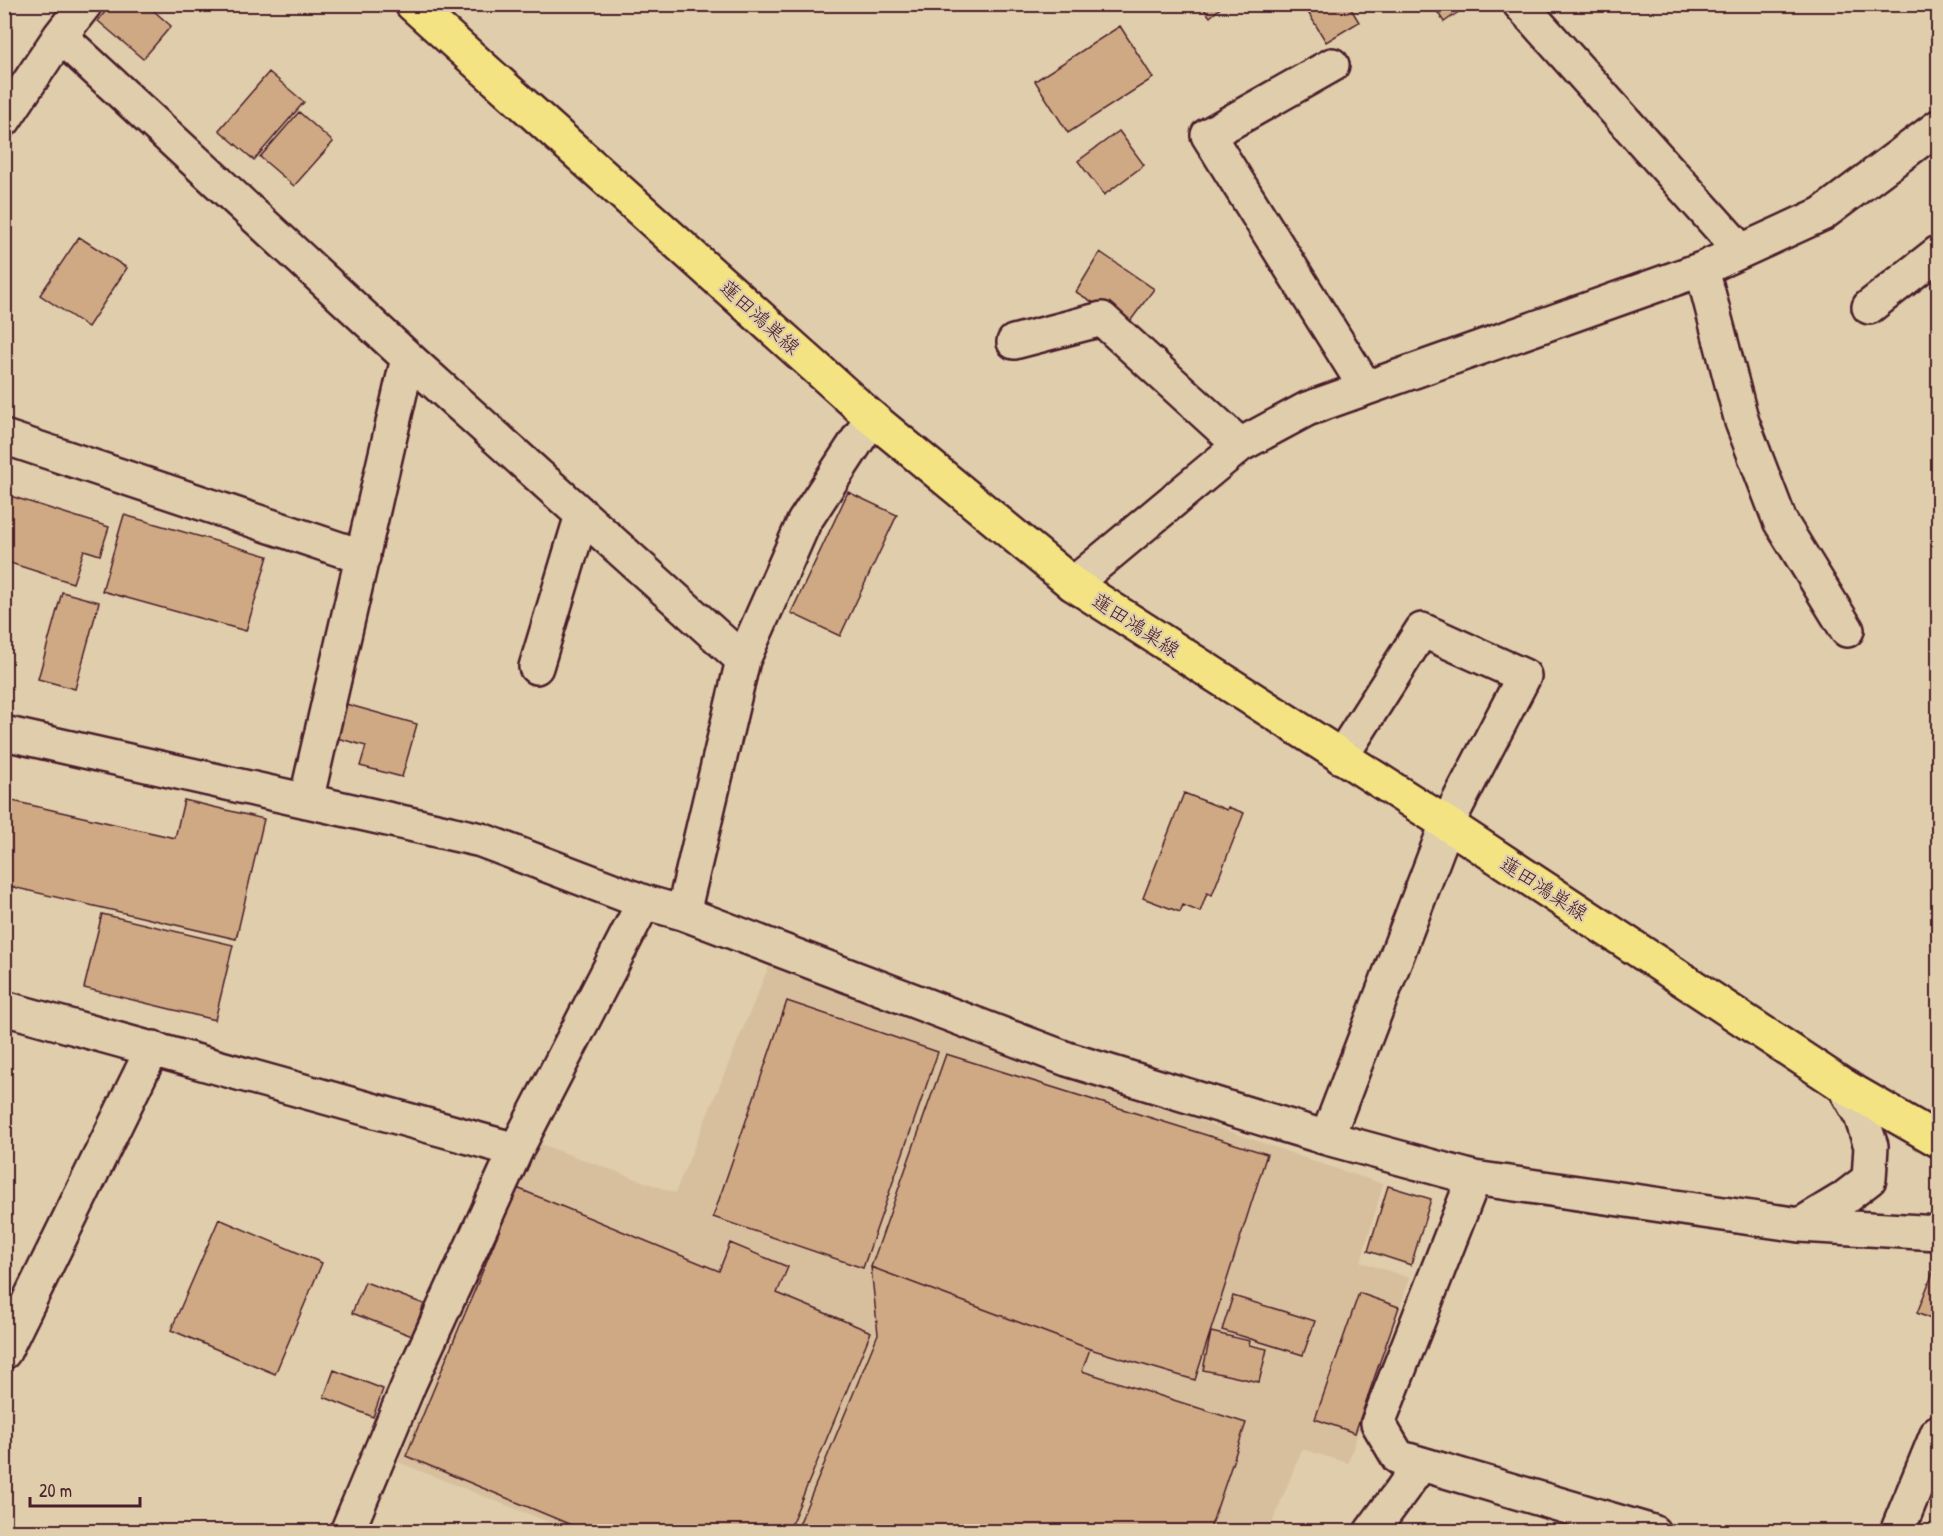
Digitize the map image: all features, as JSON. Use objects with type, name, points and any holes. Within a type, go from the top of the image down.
[{"type":"main road","name":"蓮田鴻巣線","points":[[412,4],[872,418],[1073,584],[1447,824],[1844,1086],[1938,1140]]},
{"type":"street","points":[[4,120],[60,36],[85,4]]},
{"type":"street","points":[[1520,4],[1741,251]]},
{"type":"street","points":[[60,36],[408,358],[743,660]]},
{"type":"street","points":[[1332,65],[1208,135],[1366,388]]},
{"type":"street","points":[[1073,584],[1240,445],[1307,409],[1702,269],[1822,214],[1938,127]]},
{"type":"street","points":[[1869,307],[1938,253]]},
{"type":"street","points":[[1702,269],[1742,422],[1780,521],[1847,630]]},
{"type":"street","points":[[1014,342],[1102,319],[1240,445]]},
{"type":"street","points":[[306,801],[408,358]]},
{"type":"street","points":[[683,913],[743,660],[804,522],[872,418]]},
{"type":"street","points":[[4,437],[363,557]]},
{"type":"street","points":[[536,667],[582,515]]},
{"type":"street","points":[[1327,1138],[1447,824],[1524,676],[1422,630],[1341,757]]},
{"type":"street","points":[[4,733],[481,840],[644,902],[683,913],[1067,1059],[1327,1138],[1474,1178],[1800,1225],[1938,1233]]},
{"type":"street","points":[[347,1532],[409,1384],[516,1150],[644,902]]},
{"type":"street","points":[[4,1008],[516,1150]]},
{"type":"street","points":[[4,1352],[153,1048]]},
{"type":"street","points":[[1800,1225],[1869,1179],[1871,1146],[1861,1116],[1844,1086]]},
{"type":"street","points":[[1474,1178],[1378,1422],[1398,1457],[1653,1532]]},
{"type":"street","points":[[1897,1532],[1938,1432]]},
{"type":"street","points":[[1371,1532],[1421,1464]]},
{"type":"shaded area","points":[[769,966],[1383,1184],[1361,1262],[1410,1278],[1348,1463],[1302,1449],[1269,1531],[571,1531],[398,1462],[535,1142],[675,1193]]},
{"type":"building","points":[[111,4],[146,4],[171,26],[143,59],[98,21]]},
{"type":"building","points":[[1200,4],[1225,4],[1210,17]]},
{"type":"building","points":[[1303,4],[1348,4],[1359,22],[1326,42]]},
{"type":"building","points":[[1432,4],[1470,4],[1444,22]]},
{"type":"building","points":[[1120,26],[1153,78],[1068,133],[1035,81]]},
{"type":"building","points":[[269,72],[304,102],[254,160],[219,130]]},
{"type":"building","points":[[299,112],[333,142],[294,186],[260,157]]},
{"type":"building","points":[[1119,131],[1144,165],[1104,195],[1078,161]]},
{"type":"building","points":[[79,237],[127,268],[88,327],[40,295]]},
{"type":"building","points":[[1100,252],[1154,289],[1128,324],[1076,292]]},
{"type":"building","points":[[848,492],[897,515],[840,636],[791,613]]},
{"type":"building","points":[[4,494],[109,527],[100,555],[84,550],[73,583],[4,561]]},
{"type":"building","points":[[124,515],[268,556],[246,631],[102,591]]},
{"type":"building","points":[[62,592],[99,602],[75,689],[38,679]]},
{"type":"building","points":[[346,704],[417,724],[402,777],[360,766],[366,746],[337,738]]},
{"type":"building","points":[[1184,793],[1227,810],[1228,807],[1244,813],[1212,895],[1207,893],[1200,912],[1183,905],[1180,912],[1143,898]]},
{"type":"building","points":[[4,799],[175,838],[184,800],[264,819],[236,939],[4,885]]},
{"type":"building","points":[[102,914],[233,945],[215,1020],[84,988]]},
{"type":"building","points":[[787,1001],[938,1052],[863,1268],[713,1217]]},
{"type":"building","points":[[946,1054],[1267,1154],[1195,1380],[1090,1349],[871,1267]]},
{"type":"building","points":[[1388,1186],[1431,1199],[1411,1265],[1368,1251]]},
{"type":"building","points":[[517,1188],[719,1271],[730,1243],[788,1267],[777,1293],[871,1332],[788,1532],[588,1532],[406,1456]]},
{"type":"building","points":[[219,1219],[322,1263],[275,1374],[171,1330]]},
{"type":"building","points":[[871,1267],[1090,1349],[1082,1371],[1246,1423],[1209,1532],[796,1532],[878,1334]]},
{"type":"building","points":[[1934,1270],[1938,1270],[1938,1322],[1917,1313]]},
{"type":"building","points":[[365,1282],[424,1304],[412,1336],[352,1313]]},
{"type":"building","points":[[1359,1293],[1399,1307],[1355,1433],[1315,1419]]},
{"type":"building","points":[[1233,1296],[1315,1321],[1303,1355],[1222,1330]]},
{"type":"building","points":[[1211,1332],[1250,1341],[1249,1345],[1267,1349],[1259,1382],[1203,1370]]},
{"type":"building","points":[[334,1370],[383,1389],[373,1417],[324,1397]]}]
